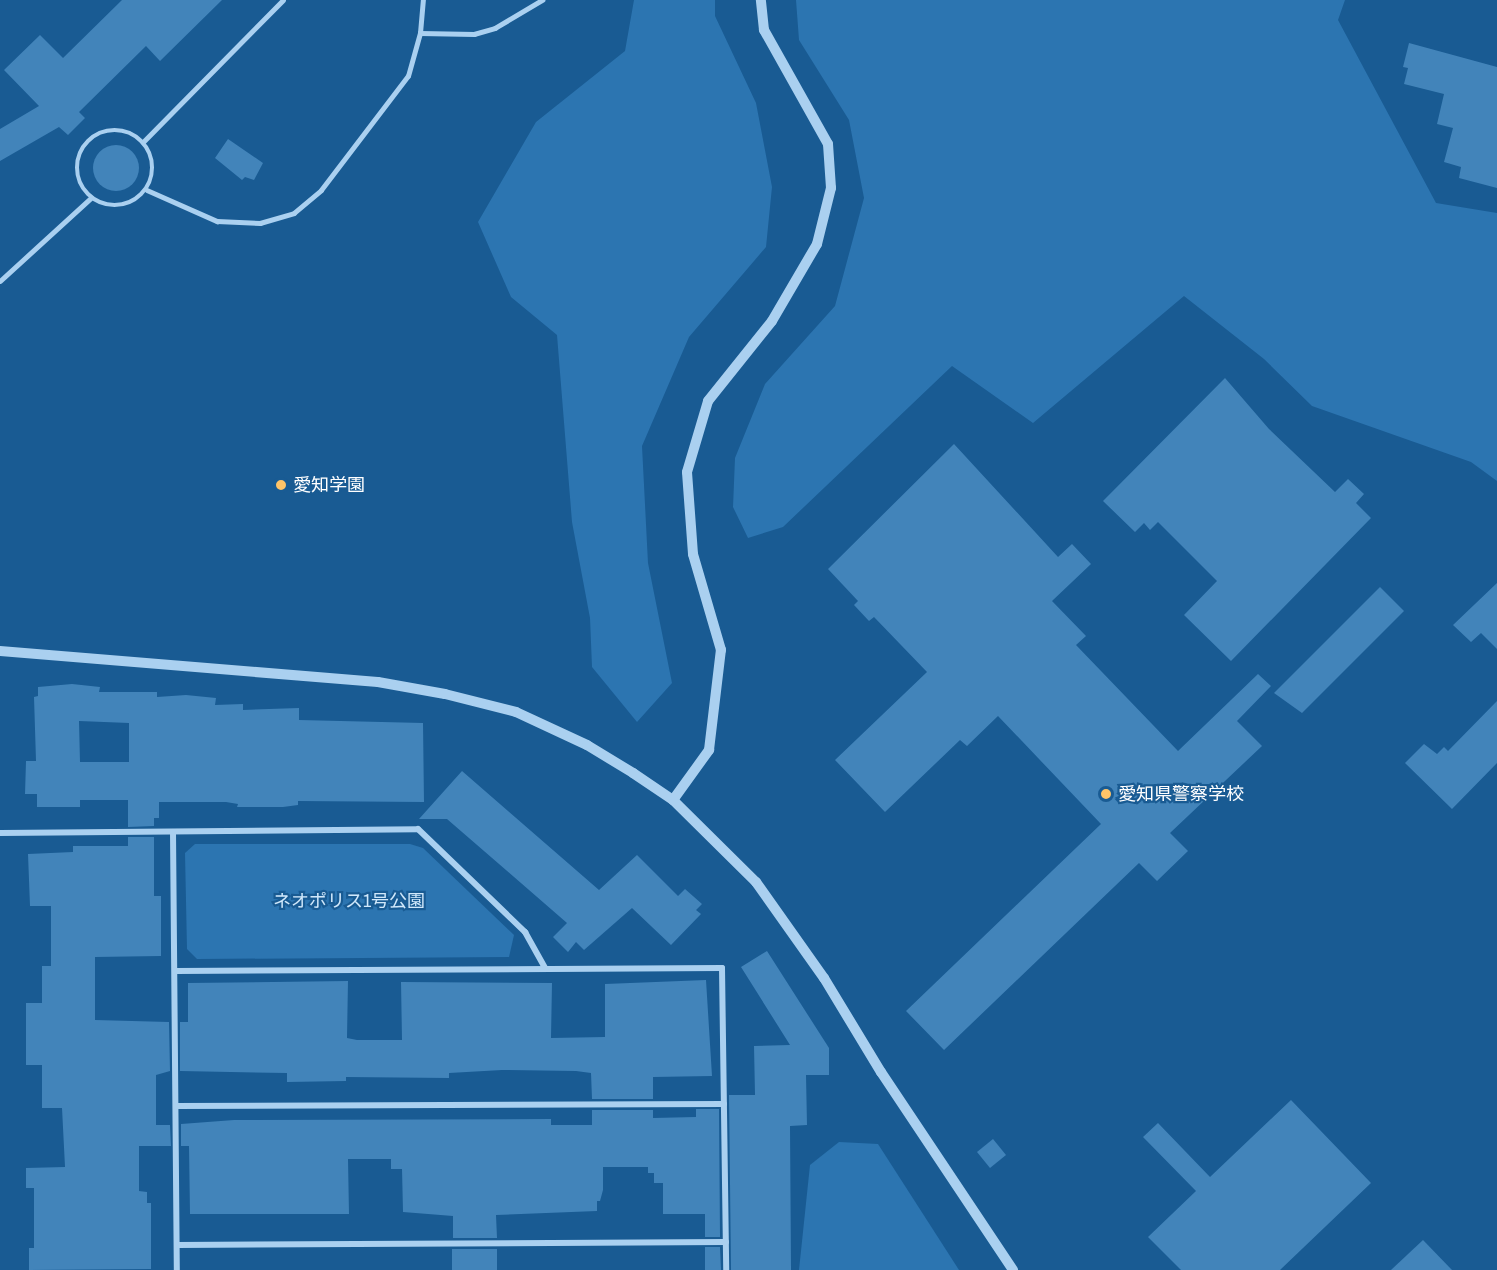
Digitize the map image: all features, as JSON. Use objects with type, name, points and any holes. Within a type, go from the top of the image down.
[{"type":"street","points":[[673,800],[709,750],[720,660],[693,554],[687,472],[708,401],[771,321],[817,244],[831,188],[828,144],[764,30],[761,0]]},
{"type":"street","points":[[0,651],[378,682],[445,694],[526,717],[587,745],[673,800],[756,882],[824,978],[881,1072],[1013,1270]]},
{"type":"street","points":[[0,833],[418,829],[525,932],[544,968]]},
{"type":"street","points":[[173,832],[177,1270]]},
{"type":"street","points":[[176,971],[722,968],[726,1270]]},
{"type":"street","points":[[176,1106],[724,1104]]},
{"type":"street","points":[[177,1245],[726,1242]]},
{"type":"lane","points":[[143,142],[283,0]]},
{"type":"lane","points":[[147,190],[217,221],[260,223],[294,213],[321,190],[408,76],[420,33],[423,0]]},
{"type":"lane","points":[[420,33],[474,34],[495,28],[542,0]]},
{"type":"lane","points":[[115,130],[135,135],[143,142],[154,170],[147,190],[131,203],[121,206],[92,198],[77,171],[87,142],[115,130]]},
{"type":"lane","points":[[0,281],[92,198]]},
{"type":"green space","points":[[634,0],[715,0],[715,16],[756,103],[772,187],[766,247],[689,337],[642,446],[648,563],[672,683],[637,722],[592,667],[590,618],[572,522],[557,335],[511,297],[478,222],[536,122],[625,51]]},
{"type":"green space","points":[[796,0],[1345,0],[1338,20],[1436,203],[1497,213],[1497,481],[1471,462],[1312,406],[1264,359],[1184,296],[1033,423],[952,366],[783,527],[748,538],[733,507],[735,458],[765,384],[835,306],[864,198],[849,120],[799,40]]},
{"type":"green space","name":"ネオポリス1号公園","points":[[195,844],[410,844],[423,848],[514,935],[509,957],[197,959],[187,949],[185,853]]},
{"type":"green space","points":[[839,1142],[878,1144],[959,1270],[799,1270],[810,1165]]},
{"type":"building","points":[[122,0],[222,0],[160,61],[146,46],[79,112],[85,118],[68,135],[59,127],[0,161],[0,129],[39,106],[4,70],[40,35],[63,58]]},
{"type":"building","points":[[1409,43],[1497,67],[1497,188],[1459,178],[1461,167],[1444,162],[1453,128],[1437,124],[1444,94],[1404,84],[1408,68],[1403,67]]},
{"type":"building","points":[[228,139],[263,163],[254,180],[245,177],[242,180],[215,158]]},
{"type":"building","points":[[116,145],[132,152],[139,168],[132,184],[116,191],[100,184],[93,168],[100,152]]},
{"type":"building","points":[[1225,378],[1269,429],[1335,492],[1348,479],[1364,494],[1356,503],[1371,518],[1231,661],[1184,615],[1217,581],[1158,522],[1150,530],[1144,523],[1135,532],[1103,501]]},
{"type":"building","points":[[954,444],[1058,557],[1072,544],[1091,564],[1052,601],[1086,636],[1076,645],[1178,751],[1258,674],[1271,686],[1237,721],[1262,746],[1170,833],[1188,851],[1157,881],[1139,863],[944,1050],[906,1011],[1101,824],[998,716],[967,746],[960,740],[885,812],[835,760],[927,672],[874,617],[869,621],[854,605],[858,601],[828,569]]},
{"type":"building","points":[[1497,583],[1497,649],[1481,633],[1471,642],[1453,625]]},
{"type":"building","points":[[1380,587],[1404,611],[1302,713],[1274,693]]},
{"type":"building","points":[[72,684],[100,687],[99,692],[157,692],[157,697],[186,695],[216,698],[215,705],[243,704],[243,710],[299,708],[299,720],[423,723],[424,802],[298,801],[298,805],[283,807],[237,807],[238,804],[226,802],[159,802],[159,818],[154,818],[154,826],[128,827],[128,800],[80,800],[80,807],[37,807],[37,794],[25,794],[26,761],[36,761],[34,697],[38,696],[38,687]],"holes":[[[79,721],[129,723],[129,762],[80,762]]]},
{"type":"building","points":[[1497,701],[1497,763],[1452,809],[1405,763],[1424,744],[1437,754],[1444,747],[1448,751]]},
{"type":"building","points":[[462,771],[599,890],[637,855],[678,896],[685,889],[702,904],[696,910],[701,914],[671,945],[632,908],[584,950],[576,942],[568,952],[553,937],[567,923],[447,819],[419,819]]},
{"type":"building","points":[[128,837],[154,837],[154,896],[161,896],[161,956],[95,957],[95,1020],[169,1022],[170,1071],[156,1075],[156,1125],[170,1125],[171,1146],[139,1146],[139,1191],[147,1192],[147,1203],[151,1203],[151,1269],[29,1270],[29,1248],[34,1248],[34,1188],[26,1188],[26,1168],[65,1167],[62,1108],[42,1108],[42,1065],[26,1065],[26,1003],[42,1003],[42,966],[51,966],[51,906],[30,906],[28,854],[73,852],[73,846],[128,846]]},
{"type":"building","points":[[767,951],[829,1048],[829,1075],[806,1075],[807,1125],[790,1126],[791,1270],[731,1270],[729,1095],[755,1095],[754,1046],[790,1045],[741,967]]},
{"type":"building","points":[[706,980],[712,1076],[653,1077],[653,1099],[592,1099],[591,1073],[576,1071],[502,1070],[449,1073],[449,1078],[346,1077],[346,1081],[287,1082],[287,1073],[180,1071],[180,1022],[188,1022],[188,983],[348,981],[347,1038],[402,1040],[401,982],[552,983],[551,1038],[605,1037],[605,984]]},
{"type":"building","points":[[1291,1100],[1371,1183],[1280,1270],[1181,1270],[1148,1237],[1196,1191],[1143,1137],[1158,1123],[1210,1177]]},
{"type":"building","points":[[696,1109],[719,1109],[720,1237],[705,1237],[705,1214],[663,1214],[663,1183],[654,1183],[654,1173],[648,1173],[648,1167],[603,1167],[603,1190],[600,1201],[597,1201],[597,1211],[496,1215],[497,1238],[453,1238],[453,1216],[403,1212],[402,1169],[391,1169],[391,1159],[348,1159],[349,1214],[190,1214],[189,1146],[181,1146],[181,1124],[234,1120],[551,1119],[551,1125],[592,1125],[592,1110],[653,1110],[653,1118],[696,1117]]},
{"type":"building","points":[[993,1139],[1006,1155],[990,1168],[977,1152]]},
{"type":"building","points":[[1423,1240],[1452,1270],[1391,1270]]},
{"type":"building","points":[[705,1247],[720,1247],[721,1270],[705,1270]]},
{"type":"building","points":[[452,1249],[497,1249],[497,1270],[452,1270]]},
{"type":"place","name":"愛知学園","points":[[281,485]]},
{"type":"place","name":"愛知県警察学校","points":[[1106,794]]}]
